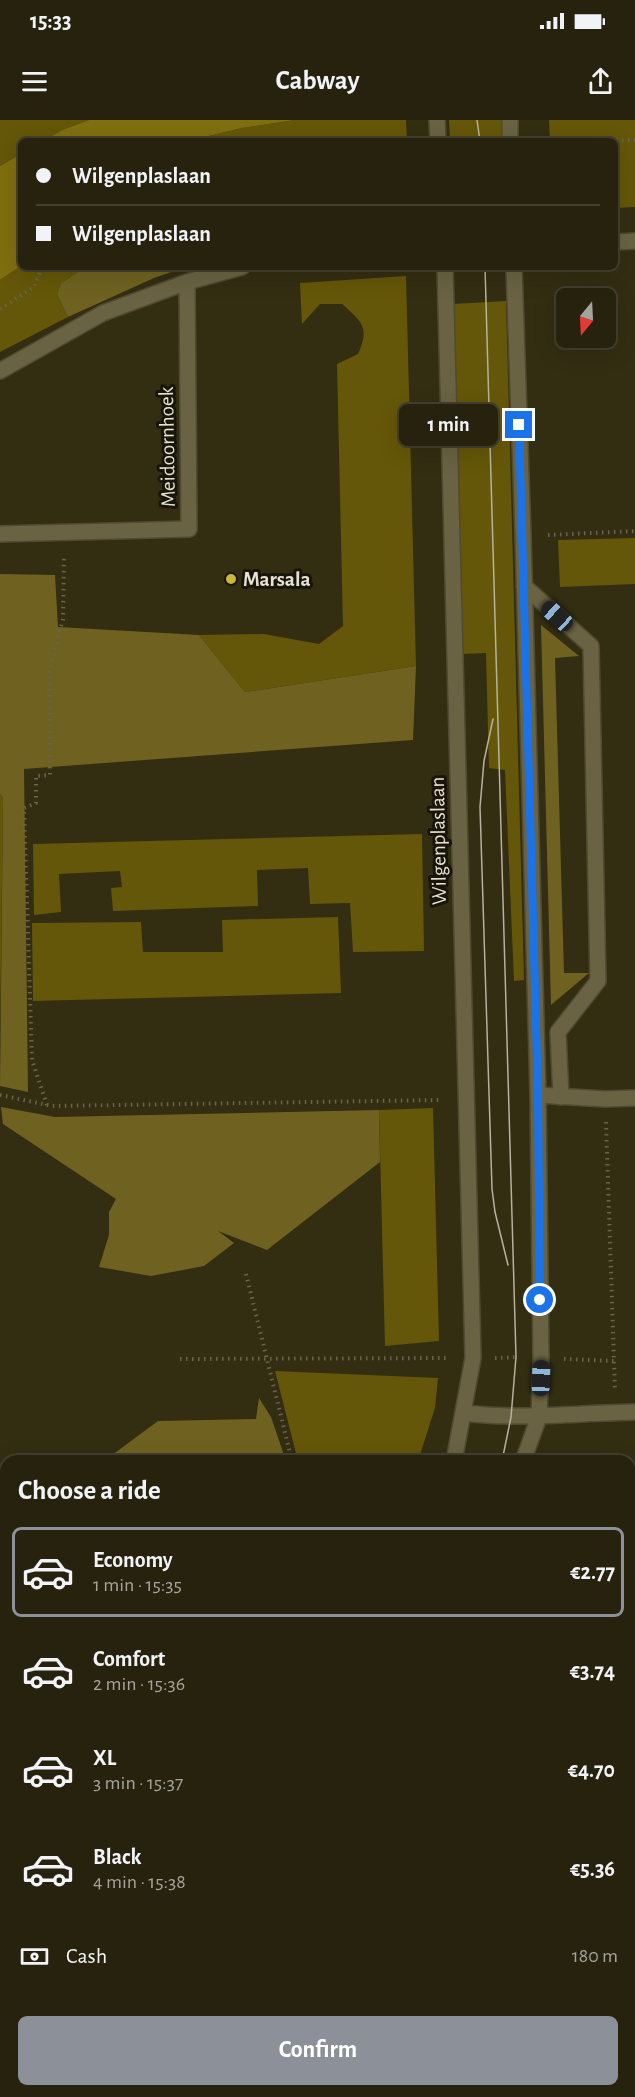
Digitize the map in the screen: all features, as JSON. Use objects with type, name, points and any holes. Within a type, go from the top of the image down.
[{"type":"street","points":[[437,120],[438,138]]},
{"type":"street","points":[[510,120],[510,138]]},
{"type":"street","points":[[618,242],[635,241]]},
{"type":"street","points":[[0,371],[103,313],[187,282],[231,270]]},
{"type":"street","name":"Wilgenplaslaan","points":[[445,270],[473,1358],[455,1455]]},
{"type":"street","points":[[514,270],[538,1095],[541,1358],[539,1417],[525,1455]]},
{"type":"street","name":"Meidoornhoek","points":[[0,534],[189,529],[187,282]]},
{"type":"street","points":[[524,586],[591,646],[598,981],[558,1032],[561,1097]]},
{"type":"street","points":[[538,1095],[605,1099],[635,1098]]},
{"type":"street","points":[[464,1413],[539,1417],[635,1412]]},
{"type":"path","points":[[618,140],[635,140]]},
{"type":"path","points":[[0,309],[34,287],[41,270]]},
{"type":"path","points":[[523,536],[635,531]]},
{"type":"path","points":[[47,1105],[32,1060],[24,808],[36,803],[36,776],[50,775],[49,674],[63,619],[64,533]]},
{"type":"path","points":[[0,1095],[47,1105],[466,1099]]},
{"type":"path","points":[[605,1099],[616,1412]]},
{"type":"path","points":[[246,1274],[290,1455]]},
{"type":"path","points":[[180,1359],[541,1358],[614,1361]]},
{"type":"shaded area","points":[[0,120],[89,120],[48,138],[18,138],[18,156],[0,166]]},
{"type":"shaded area","points":[[89,120],[295,120],[242,128],[200,138],[48,138]]},
{"type":"shaded area","points":[[295,120],[406,120],[407,138],[200,138],[242,128]]},
{"type":"shaded area","points":[[449,120],[501,120],[501,138],[450,138]]},
{"type":"shaded area","points":[[549,120],[635,120],[635,207],[618,208],[618,138],[550,138]]},
{"type":"shaded area","points":[[18,156],[18,268],[0,280],[0,166]]},
{"type":"shaded area","points":[[18,268],[18,270],[81,270],[61,283],[57,294],[68,317],[0,352],[0,280]]},
{"type":"shaded area","points":[[81,270],[177,270],[68,317],[57,294],[61,283]]},
{"type":"shaded area","points":[[406,276],[416,666],[245,692],[199,635],[264,634],[319,644],[343,626],[337,364],[358,354],[362,345],[363,331],[359,321],[342,304],[320,304],[302,324],[300,283]]},
{"type":"shaded area","points":[[506,301],[524,980],[514,981],[505,770],[489,768],[486,653],[463,654],[453,304]]},
{"type":"shaded area","points":[[635,538],[635,584],[560,587],[558,540]]},
{"type":"shaded area","points":[[0,574],[55,575],[58,627],[199,635],[245,692],[416,666],[413,740],[24,769],[28,1092],[0,1086],[3,798],[0,794]]},
{"type":"shaded area","points":[[541,625],[579,656],[555,658],[564,973],[589,973],[551,1005]]},
{"type":"shaded area","points":[[0,794],[3,798],[0,1034]]},
{"type":"shaded area","points":[[422,834],[424,951],[353,952],[350,903],[310,904],[308,868],[257,870],[258,906],[113,911],[111,888],[122,887],[120,871],[59,874],[61,912],[34,915],[33,844]]},
{"type":"shaded area","points":[[338,917],[341,993],[33,1001],[32,923],[141,922],[143,952],[223,952],[222,920]]},
{"type":"shaded area","points":[[1,1107],[55,1117],[379,1110],[380,1162],[267,1250],[218,1231],[234,1243],[204,1266],[151,1276],[99,1267],[109,1235],[109,1212],[116,1199],[3,1124]]},
{"type":"shaded area","points":[[433,1108],[439,1341],[385,1346],[379,1110]]},
{"type":"shaded area","points":[[275,1371],[438,1378],[435,1408],[420,1455],[296,1455]]},
{"type":"shaded area","points":[[259,1398],[271,1417],[284,1455],[112,1455],[158,1421],[256,1419]]},
{"type":"tram line","points":[[477,120],[480,138]]},
{"type":"tram line","points":[[485,270],[516,1357],[511,1417],[503,1455]]},
{"type":"tram line","points":[[493,719],[484,761],[480,807],[492,1189],[495,1212],[508,1265]]},
{"type":"place","name":"Marsala","points":[[231,579]]},
{"type":"route","points":[[519,425],[538,1095],[540,1300]]}]
